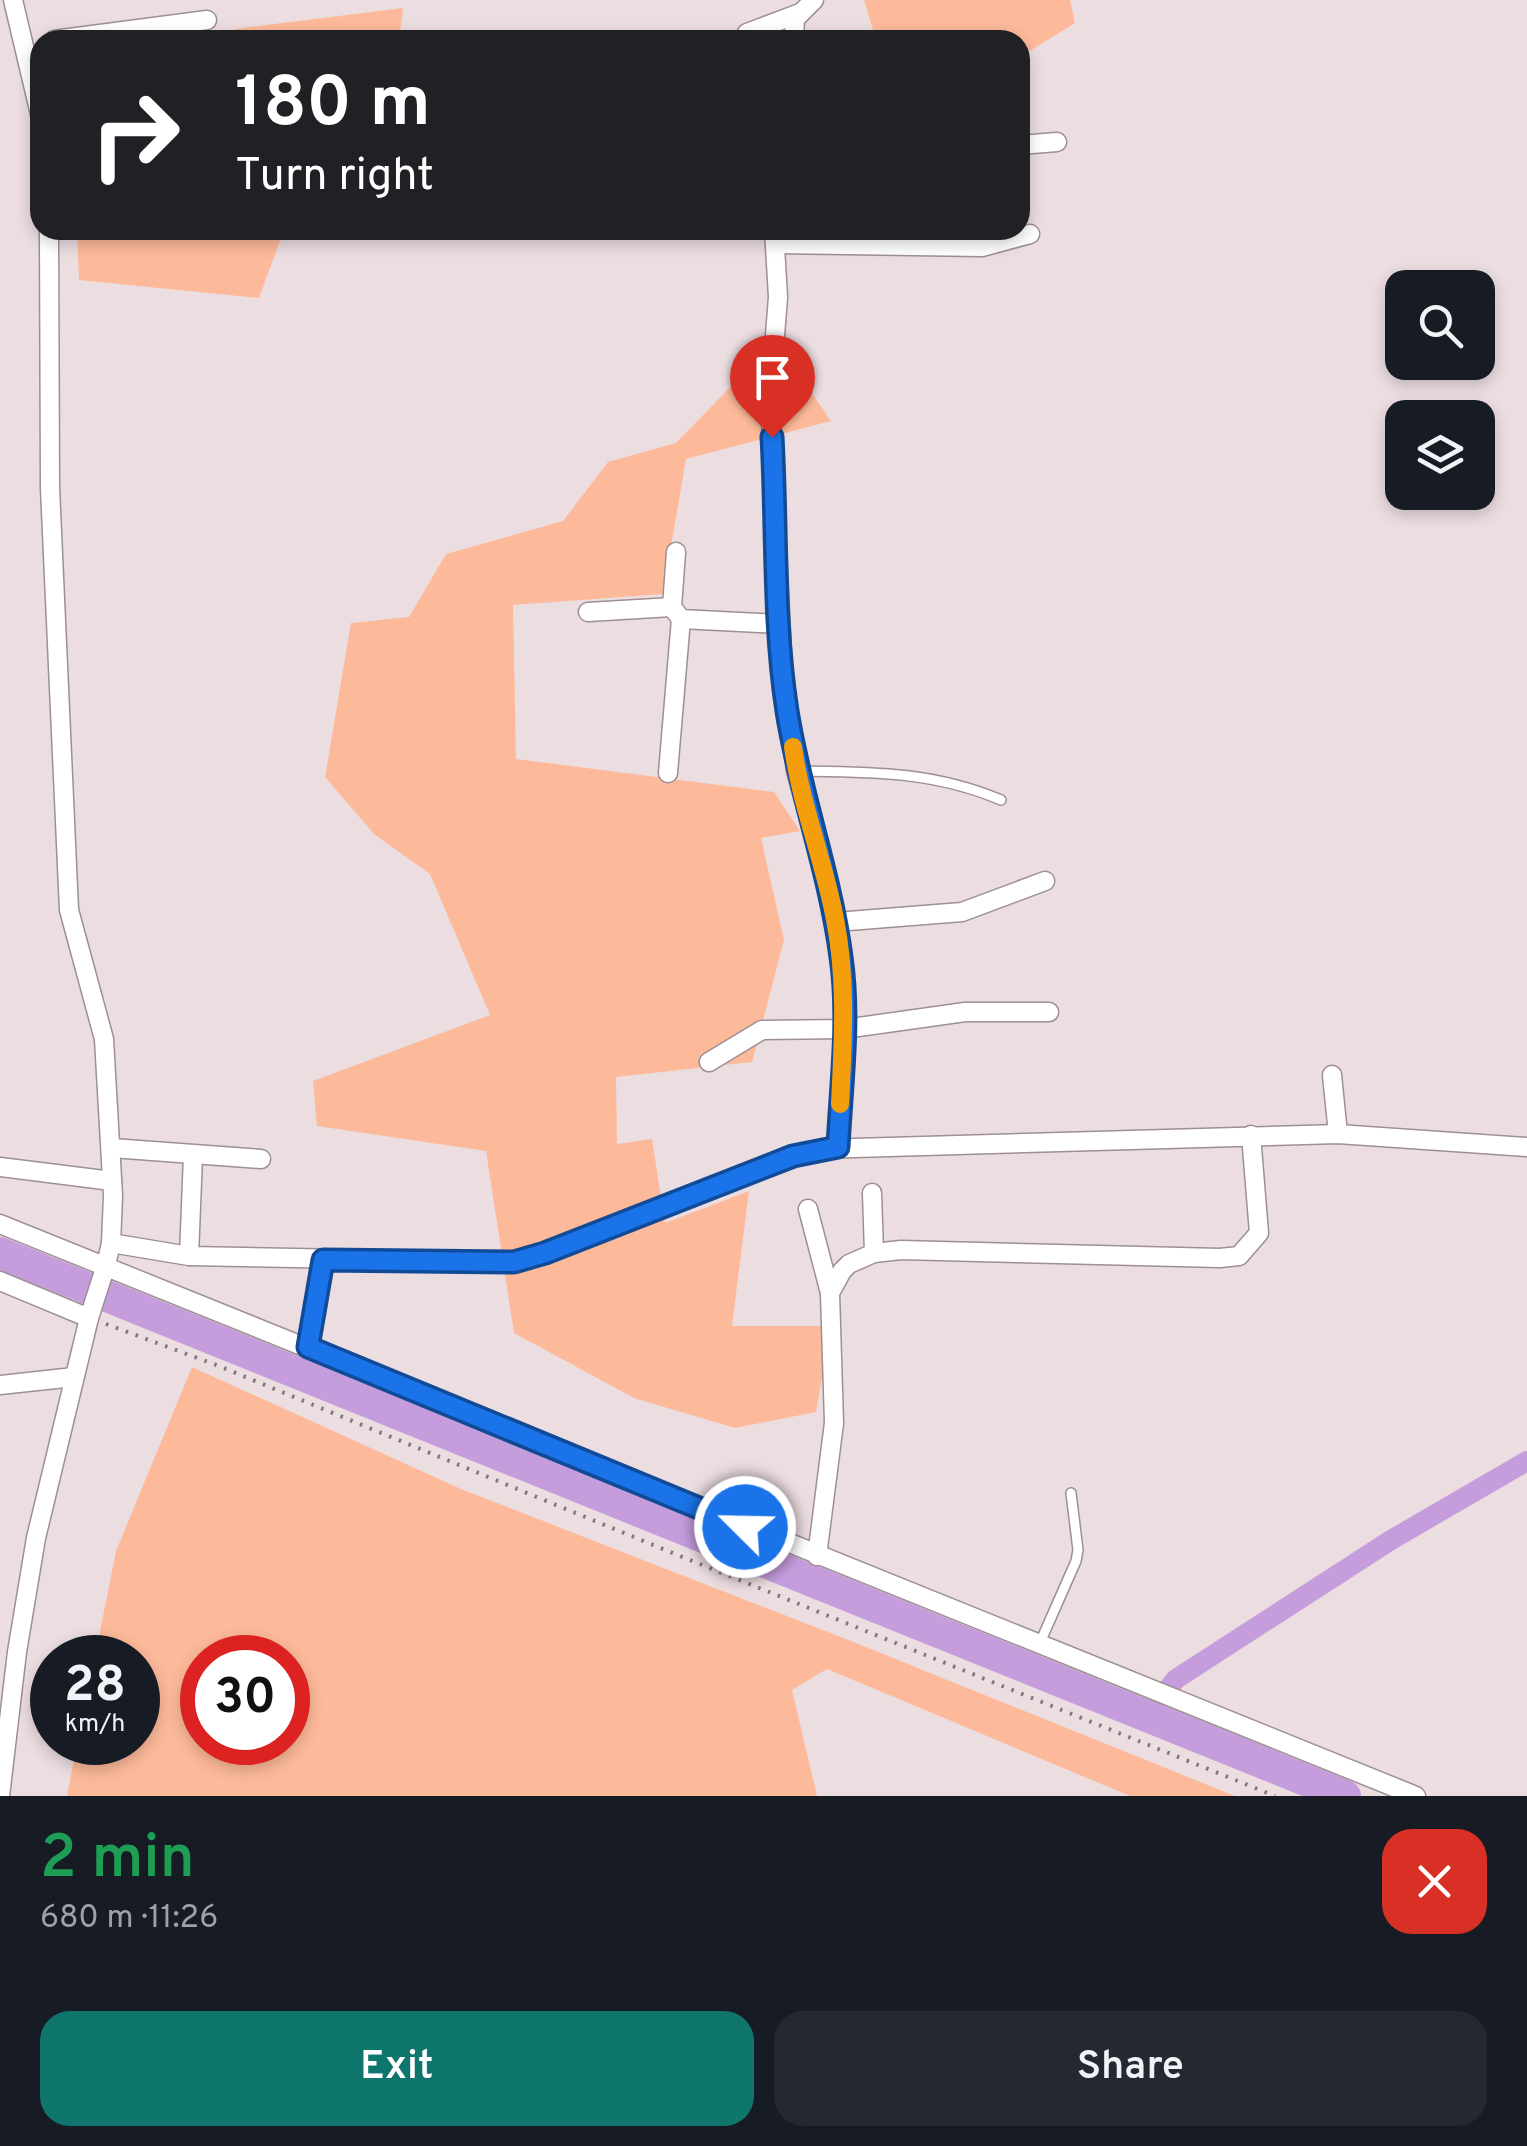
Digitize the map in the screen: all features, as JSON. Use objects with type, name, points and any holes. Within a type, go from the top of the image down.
[{"type":"street","points":[[13,0],[30,42]]},
{"type":"street","points":[[754,30],[807,6]]},
{"type":"street","points":[[793,30],[807,6]]},
{"type":"street","points":[[130,30],[207,20]]},
{"type":"street","points":[[1030,144],[1057,142]]},
{"type":"street","points":[[0,1796],[17,1652],[36,1538],[110,1243],[112,1181],[104,1039],[69,910],[50,488],[49,240]]},
{"type":"street","points":[[774,240],[778,297],[770,399],[783,678],[796,770],[814,826],[842,963],[844,1029],[838,1147]]},
{"type":"street","points":[[831,240],[982,248],[1009,240]]},
{"type":"street","points":[[668,773],[677,613],[676,552]]},
{"type":"street","points":[[588,612],[677,613],[780,624]]},
{"type":"street","points":[[836,922],[962,912],[1044,881]]},
{"type":"street","points":[[708,1062],[762,1030],[844,1029],[964,1012],[1049,1012]]},
{"type":"street","points":[[1332,1075],[1338,1134]]},
{"type":"street","points":[[110,1243],[189,1256],[514,1262],[793,1156],[838,1147],[1338,1134],[1527,1146]]},
{"type":"street","points":[[830,1294],[842,1271],[874,1253],[901,1250],[1239,1256],[1259,1233],[1250,1135]]},
{"type":"street","points":[[112,1148],[261,1160]]},
{"type":"street","points":[[189,1256],[193,1156]]},
{"type":"street","points":[[0,1167],[112,1181]]},
{"type":"street","points":[[872,1193],[874,1253]]},
{"type":"street","points":[[808,1209],[830,1294],[834,1423],[817,1556]]},
{"type":"street","points":[[0,1224],[104,1271],[308,1347],[1416,1796]]},
{"type":"street","points":[[308,1347],[323,1260]]},
{"type":"street","points":[[0,1281],[90,1314]]},
{"type":"street","points":[[0,1385],[74,1377]]},
{"type":"lane","points":[[796,770],[930,778],[962,784],[1001,800]]},
{"type":"lane","points":[[1039,1645],[1076,1562],[1071,1493]]},
{"type":"path","points":[[90,1314],[1274,1796]]},
{"type":"shaded area","points":[[864,0],[1070,0],[1075,23],[1030,51],[1030,30],[873,30]]},
{"type":"shaded area","points":[[403,8],[400,30],[234,29]]},
{"type":"shaded area","points":[[77,240],[280,240],[259,298],[79,280]]},
{"type":"shaded area","points":[[794,367],[831,421],[686,459],[663,594],[513,605],[516,759],[774,792],[800,831],[761,838],[784,940],[752,1062],[616,1077],[617,1144],[652,1139],[665,1223],[749,1191],[732,1326],[831,1326],[816,1412],[735,1428],[634,1398],[514,1333],[486,1151],[317,1126],[313,1081],[490,1015],[430,874],[374,834],[325,777],[351,623],[409,617],[446,554],[563,521],[608,462],[676,443],[746,371]]},
{"type":"shaded area","points":[[192,1367],[461,1489],[1235,1796],[1130,1796],[827,1669],[792,1690],[817,1796],[67,1796],[73,1765],[160,1765],[160,1635],[99,1635],[116,1551]]},
{"type":"waterway","points":[[0,1253],[1345,1796]]},
{"type":"waterway","points":[[1146,1715],[1176,1679],[1391,1540],[1527,1461]]},
{"type":"slow traffic","points":[[793,747],[836,922],[842,963],[840,1104]]},
{"type":"route","points":[[745,1527],[308,1347],[323,1260],[514,1262],[793,1156],[838,1147],[844,1029],[842,963],[814,826],[796,770],[787,710],[772,437]]}]
